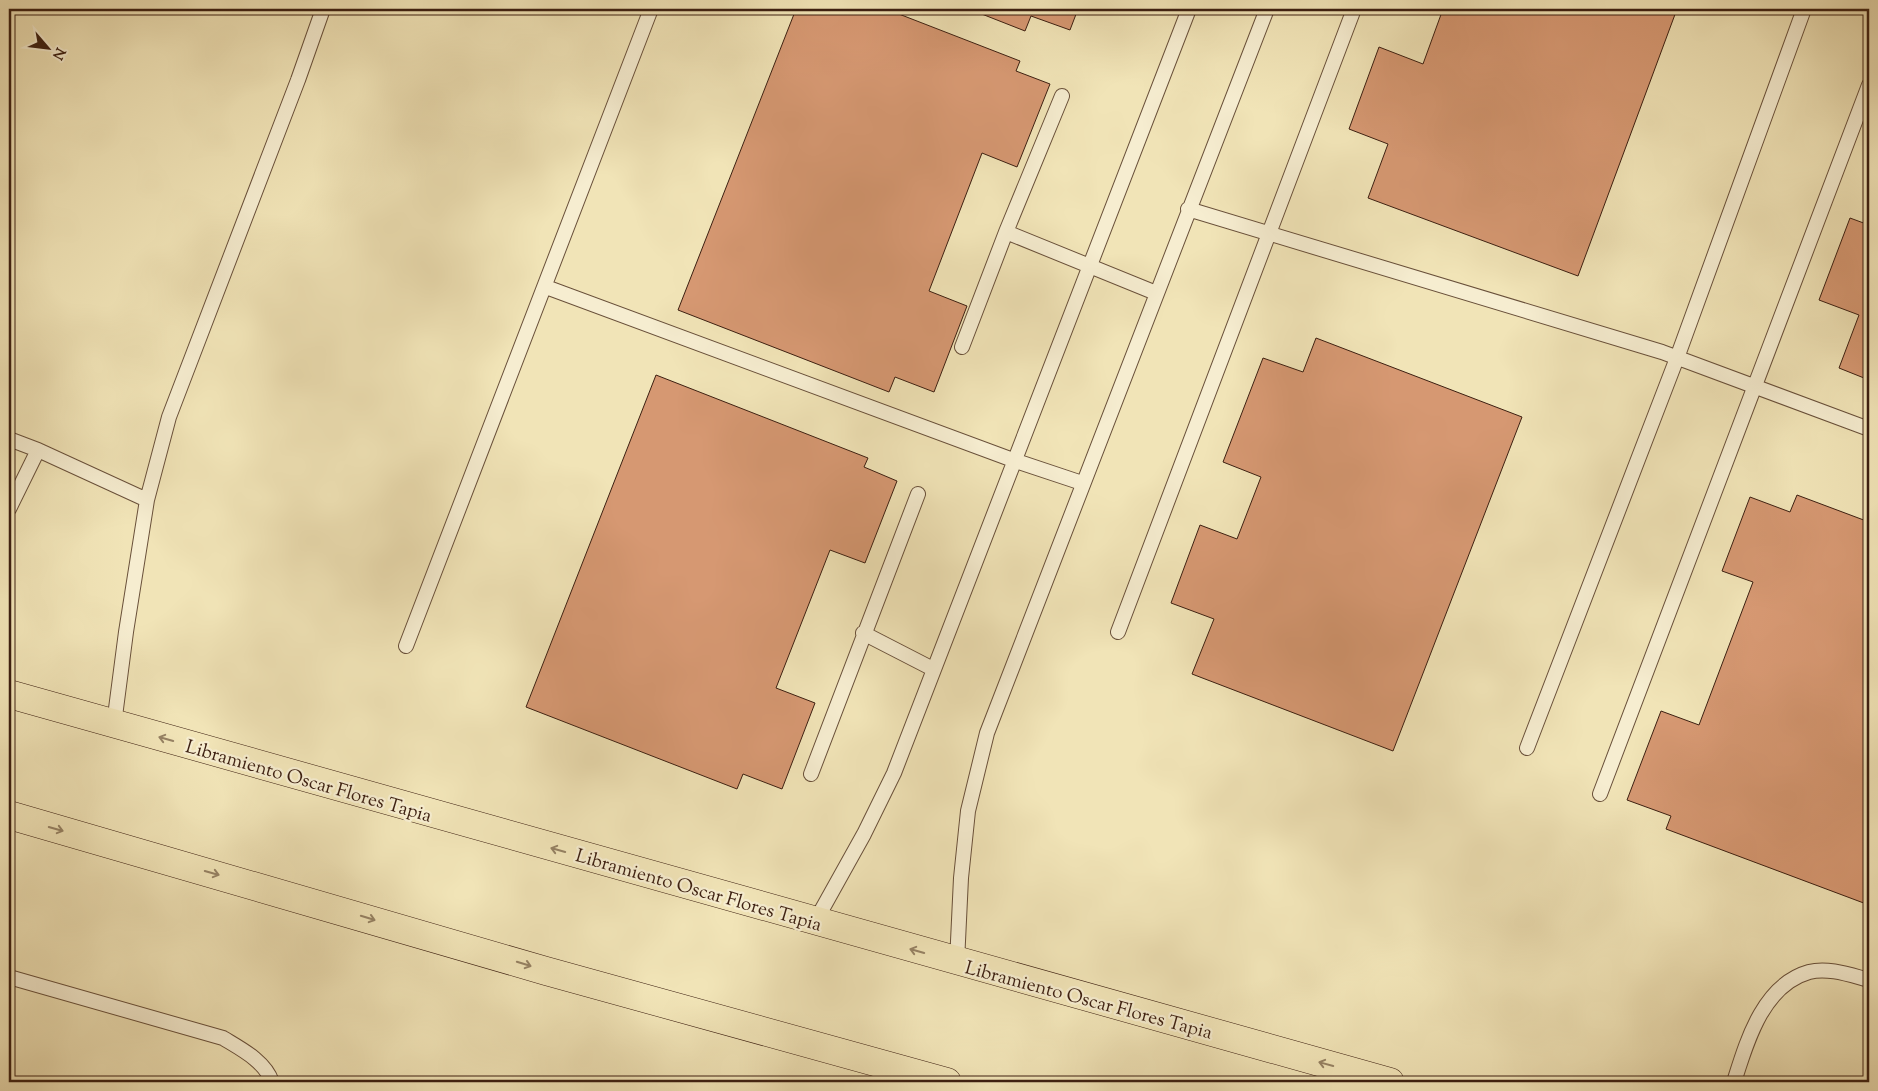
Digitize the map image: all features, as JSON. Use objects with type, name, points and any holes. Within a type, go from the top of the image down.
[{"type":"highway","name":"Libramiento Oscar Flores Tapia","points":[[10,696],[1390,1082]]},
{"type":"highway","points":[[9,815],[546,971],[947,1082]]},
{"type":"lane","points":[[114,724],[126,632],[147,500],[172,408],[298,80],[323,9]]},
{"type":"lane","points":[[406,646],[546,288],[651,9]]},
{"type":"lane","points":[[815,922],[864,834],[894,773],[932,669],[1189,9]]},
{"type":"lane","points":[[957,962],[968,811],[987,733],[1082,483],[1267,9]]},
{"type":"lane","points":[[1118,632],[1354,9]]},
{"type":"lane","points":[[1527,748],[1677,358],[1804,9]]},
{"type":"lane","points":[[1600,794],[1869,85]]},
{"type":"lane","points":[[962,347],[1006,232],[1062,96]]},
{"type":"lane","points":[[1188,209],[1677,358],[1869,429]]},
{"type":"lane","points":[[1006,232],[1089,264],[1156,293]]},
{"type":"lane","points":[[546,288],[1013,460],[1082,483]]},
{"type":"lane","points":[[9,440],[38,450],[147,500]]},
{"type":"lane","points":[[9,509],[38,450]]},
{"type":"lane","points":[[811,774],[863,633],[918,494]]},
{"type":"lane","points":[[863,633],[932,669]]},
{"type":"lane","points":[[1734,1082],[1763,1009],[1784,982],[1810,972],[1833,971],[1869,980]]},
{"type":"lane","points":[[9,977],[223,1038],[249,1054],[269,1073],[272,1082]]},
{"type":"building","points":[[796,9],[886,9],[1020,61],[1016,71],[1050,84],[1017,167],[982,153],[929,291],[967,306],[934,392],[895,377],[889,392],[678,310]]},
{"type":"building","points":[[969,9],[1078,9],[1070,30],[1031,16],[1025,31]]},
{"type":"building","points":[[1443,9],[1677,9],[1578,276],[1368,198],[1388,144],[1349,129],[1379,47],[1423,64]]},
{"type":"building","points":[[1850,218],[1869,225],[1869,380],[1839,368],[1859,315],[1819,300]]},
{"type":"building","points":[[1316,338],[1522,417],[1393,751],[1192,674],[1214,619],[1171,603],[1200,525],[1237,539],[1261,477],[1223,462],[1263,358],[1303,372]]},
{"type":"building","points":[[656,375],[868,458],[864,467],[897,481],[865,563],[830,550],[776,688],[815,703],[782,789],[743,774],[737,789],[526,707]]},
{"type":"building","points":[[1797,495],[1869,522],[1869,905],[1666,829],[1671,816],[1627,800],[1661,711],[1699,725],[1753,582],[1722,571],[1750,497],[1790,512]]}]
